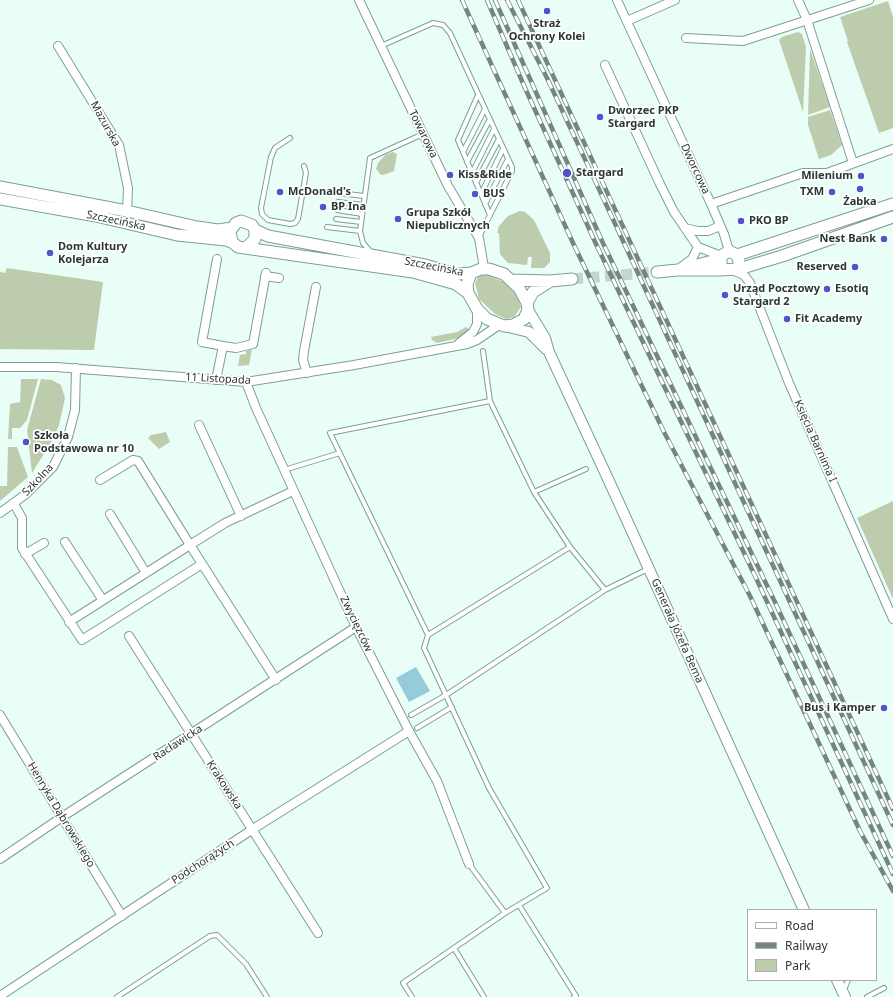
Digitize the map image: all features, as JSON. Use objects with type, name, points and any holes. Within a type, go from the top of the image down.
[{"type":"main road","name":"Szczecińska","points":[[0,187],[126,211],[197,227],[218,230],[232,228]]},
{"type":"main road","name":"Szczecińska","points":[[0,198],[96,216],[177,235],[226,240],[232,242]]},
{"type":"main road","points":[[678,270],[893,204]]},
{"type":"main road","points":[[657,272],[731,269],[782,256],[893,217]]},
{"type":"main road","points":[[241,222],[252,225],[255,230],[255,239],[247,247],[238,247],[232,242],[230,235],[232,228],[241,222]]},
{"type":"main road","name":"Szczecińska","points":[[255,230],[268,236],[440,268],[457,274],[472,273]]},
{"type":"main road","name":"Szczecińska","points":[[247,247],[413,272],[456,284],[468,294]]},
{"type":"main road","points":[[727,255],[721,265],[731,269]]},
{"type":"main road","points":[[727,255],[738,264],[731,269]]},
{"type":"main road","points":[[527,306],[519,288],[512,280],[496,270],[484,268],[472,273],[467,284],[468,294],[477,309],[487,319],[501,325],[513,325],[526,316],[527,306],[533,292],[550,281]]},
{"type":"main road","points":[[512,280],[550,281],[572,279]]},
{"type":"street","name":"Towarowa","points":[[359,0],[454,197],[479,238],[484,268]]},
{"type":"street","name":"Dworcowa","points":[[617,0],[711,204],[720,226],[727,255]]},
{"type":"street","points":[[627,21],[675,0]]},
{"type":"street","points":[[798,0],[807,20],[853,163]]},
{"type":"street","points":[[686,38],[743,41],[869,0]]},
{"type":"street","name":"Mazurska","points":[[58,46],[119,145],[128,188],[126,211]]},
{"type":"street","points":[[605,65],[660,184],[685,228],[698,247],[727,255]]},
{"type":"street","points":[[711,204],[803,174],[827,173],[893,149]]},
{"type":"street","points":[[685,228],[708,231],[720,226]]},
{"type":"street","points":[[678,270],[692,259],[698,247]]},
{"type":"street","points":[[217,259],[202,342],[236,348],[253,344],[266,275],[279,278]]},
{"type":"street","name":"Księcia Barnima I","points":[[731,269],[744,275],[750,283],[789,383],[893,619]]},
{"type":"street","points":[[307,373],[303,360],[316,286]]},
{"type":"street","name":"Generała Józefa Bema","points":[[527,306],[542,332],[549,352],[804,909]]},
{"type":"street","name":"11 Listopada","points":[[456,345],[473,332],[477,324],[477,309]]},
{"type":"street","name":"Generała Józefa Bema","points":[[501,325],[529,332],[539,340],[549,352]]},
{"type":"street","name":"11 Listopada","points":[[0,367],[76,368],[246,382],[307,373],[456,345],[477,340],[501,325]]},
{"type":"street","points":[[216,380],[223,346]]},
{"type":"street","name":"Szkolna","points":[[0,513],[26,494],[52,466],[68,436],[75,410],[76,368]]},
{"type":"street","name":"Zwycięzców","points":[[246,382],[253,402],[356,627],[413,729],[437,781],[469,864]]},
{"type":"street","points":[[199,426],[241,516]]},
{"type":"street","points":[[100,480],[133,460],[138,462],[276,680]]},
{"type":"street","points":[[69,622],[225,523],[293,491]]},
{"type":"street","points":[[14,504],[22,518],[20,544],[25,554],[82,640],[202,564]]},
{"type":"street","points":[[110,514],[146,573]]},
{"type":"street","points":[[65,542],[102,600]]},
{"type":"street","points":[[25,554],[44,543]]},
{"type":"street","name":"Racławicka","points":[[0,859],[62,817],[192,735],[356,627]]},
{"type":"street","name":"Krakowska","points":[[129,636],[318,933]]},
{"type":"street","name":"Henryka Dąbrowskiego","points":[[0,715],[122,916]]},
{"type":"street","name":"Podchorążych","points":[[0,996],[253,829],[413,729]]},
{"type":"street","points":[[837,981],[844,995]]},
{"type":"lane","points":[[381,46],[433,23],[443,25],[450,33],[508,159],[512,171],[479,238]]},
{"type":"lane","points":[[478,95],[458,135],[458,142],[490,215]]},
{"type":"lane","points":[[463,152],[485,109]]},
{"type":"lane","points":[[467,162],[490,119]]},
{"type":"lane","points":[[472,173],[494,129]]},
{"type":"lane","points":[[375,256],[364,245],[360,231],[370,158],[423,134]]},
{"type":"lane","points":[[290,138],[275,148],[271,157],[261,208],[262,214],[268,220],[290,224],[295,223],[298,219],[306,173],[304,166]]},
{"type":"lane","points":[[476,183],[499,139]]},
{"type":"lane","points":[[481,194],[503,149]]},
{"type":"lane","points":[[486,204],[508,159]]},
{"type":"lane","points":[[340,193],[364,196]]},
{"type":"lane","points":[[338,202],[363,205]]},
{"type":"lane","points":[[337,210],[362,214]]},
{"type":"lane","points":[[336,219],[361,222]]},
{"type":"lane","points":[[327,227],[360,231]]},
{"type":"lane","points":[[484,351],[490,400],[534,492],[570,547],[605,590]]},
{"type":"lane","points":[[428,635],[330,433],[490,400]]},
{"type":"lane","points":[[284,470],[340,453]]},
{"type":"lane","points":[[534,492],[586,469]]},
{"type":"lane","points":[[412,997],[403,983],[505,913],[547,888],[489,788],[424,648],[428,635],[570,547]]},
{"type":"lane","points":[[411,715],[446,695],[605,590],[649,569]]},
{"type":"lane","points":[[413,729],[452,707]]},
{"type":"lane","points":[[469,864],[505,913]]},
{"type":"lane","points":[[519,905],[576,996],[574,997]]},
{"type":"lane","points":[[117,997],[210,936],[217,935],[246,964],[267,997]]},
{"type":"lane","points":[[454,948],[484,997]]},
{"type":"lane","points":[[844,995],[848,981]]},
{"type":"lane","points":[[867,997],[884,988]]},
{"type":"green space","points":[[888,1],[893,17],[893,128],[879,133],[847,42],[848,41],[840,17]]},
{"type":"green space","points":[[798,32],[802,34],[806,47],[803,112],[779,40],[782,37]]},
{"type":"green space","points":[[810,50],[830,107],[808,115]]},
{"type":"green space","points":[[830,110],[842,145],[831,155],[819,159],[808,125],[808,117]]},
{"type":"green space","points":[[393,152],[397,154],[394,171],[383,175],[380,174],[376,169],[378,163],[385,155]]},
{"type":"green space","points":[[520,211],[525,212],[534,220],[550,253],[550,262],[544,268],[531,268],[532,257],[528,257],[527,265],[508,263],[500,254],[499,233],[497,233],[499,226],[508,216]]},
{"type":"green space","points":[[7,268],[103,282],[94,350],[0,349],[0,272],[5,273]]},
{"type":"green space","points":[[485,274],[504,282],[517,296],[521,307],[514,317],[506,319],[495,314],[479,299],[475,283],[478,277]]},
{"type":"green space","points":[[466,327],[470,330],[459,338],[437,343],[432,340],[431,337],[457,332]]},
{"type":"green space","points":[[252,349],[249,365],[238,366],[240,355],[246,354],[246,351]]},
{"type":"green space","points":[[21,379],[38,379],[27,420],[20,428],[12,428],[12,439],[8,439],[10,404],[20,402]]},
{"type":"green space","points":[[41,379],[52,380],[61,385],[65,398],[59,425],[53,439],[32,473],[27,430]]},
{"type":"green space","points":[[166,432],[170,442],[159,449],[148,438],[151,435]]},
{"type":"green space","points":[[8,447],[17,447],[28,477],[0,501],[0,486],[7,486]]},
{"type":"green space","points":[[893,501],[893,599],[857,518]]},
{"type":"water","points":[[416,667],[430,691],[409,702],[396,678]]},
{"type":"tunnel","points":[[572,279],[657,272]]},
{"type":"railway","points":[[462,0],[573,243],[664,432],[750,596],[860,831],[893,891]]},
{"type":"railway","points":[[487,0],[596,244],[756,578],[893,874]]},
{"type":"railway","points":[[495,0],[602,241],[773,598],[893,856]]},
{"type":"railway","points":[[507,0],[547,78],[893,825]]},
{"type":"railway","points":[[518,0],[893,809]]},
{"type":"place","name":"Straż Ochrony Kolei","points":[[547,11]]},
{"type":"place","name":"Dworzec PKP Stargard","points":[[600,117]]},
{"type":"place","name":"Stargard","points":[[567,173]]},
{"type":"place","name":"Kiss&Ride","points":[[450,175]]},
{"type":"place","name":"Milenium","points":[[861,176]]},
{"type":"place","name":"Żabka","points":[[860,189]]},
{"type":"place","name":"McDonald's","points":[[280,192]]},
{"type":"place","name":"TXM","points":[[832,192]]},
{"type":"place","name":"BUS","points":[[475,194]]},
{"type":"place","name":"BP Ina","points":[[323,207]]},
{"type":"place","name":"Grupa Szkół Niepublicznych","points":[[398,219]]},
{"type":"place","name":"PKO BP","points":[[741,221]]},
{"type":"place","name":"Nest Bank","points":[[884,239]]},
{"type":"place","name":"Dom Kultury Kolejarza","points":[[50,253]]},
{"type":"place","name":"Reserved","points":[[855,267]]},
{"type":"place","name":"Esotiq","points":[[827,289]]},
{"type":"place","name":"Urząd Pocztowy Stargard 2","points":[[725,295]]},
{"type":"place","name":"Fit Academy","points":[[787,319]]},
{"type":"place","name":"Szkoła Podstawowa nr 10","points":[[26,442]]},
{"type":"place","name":"Bus i Kamper","points":[[884,708]]}]
